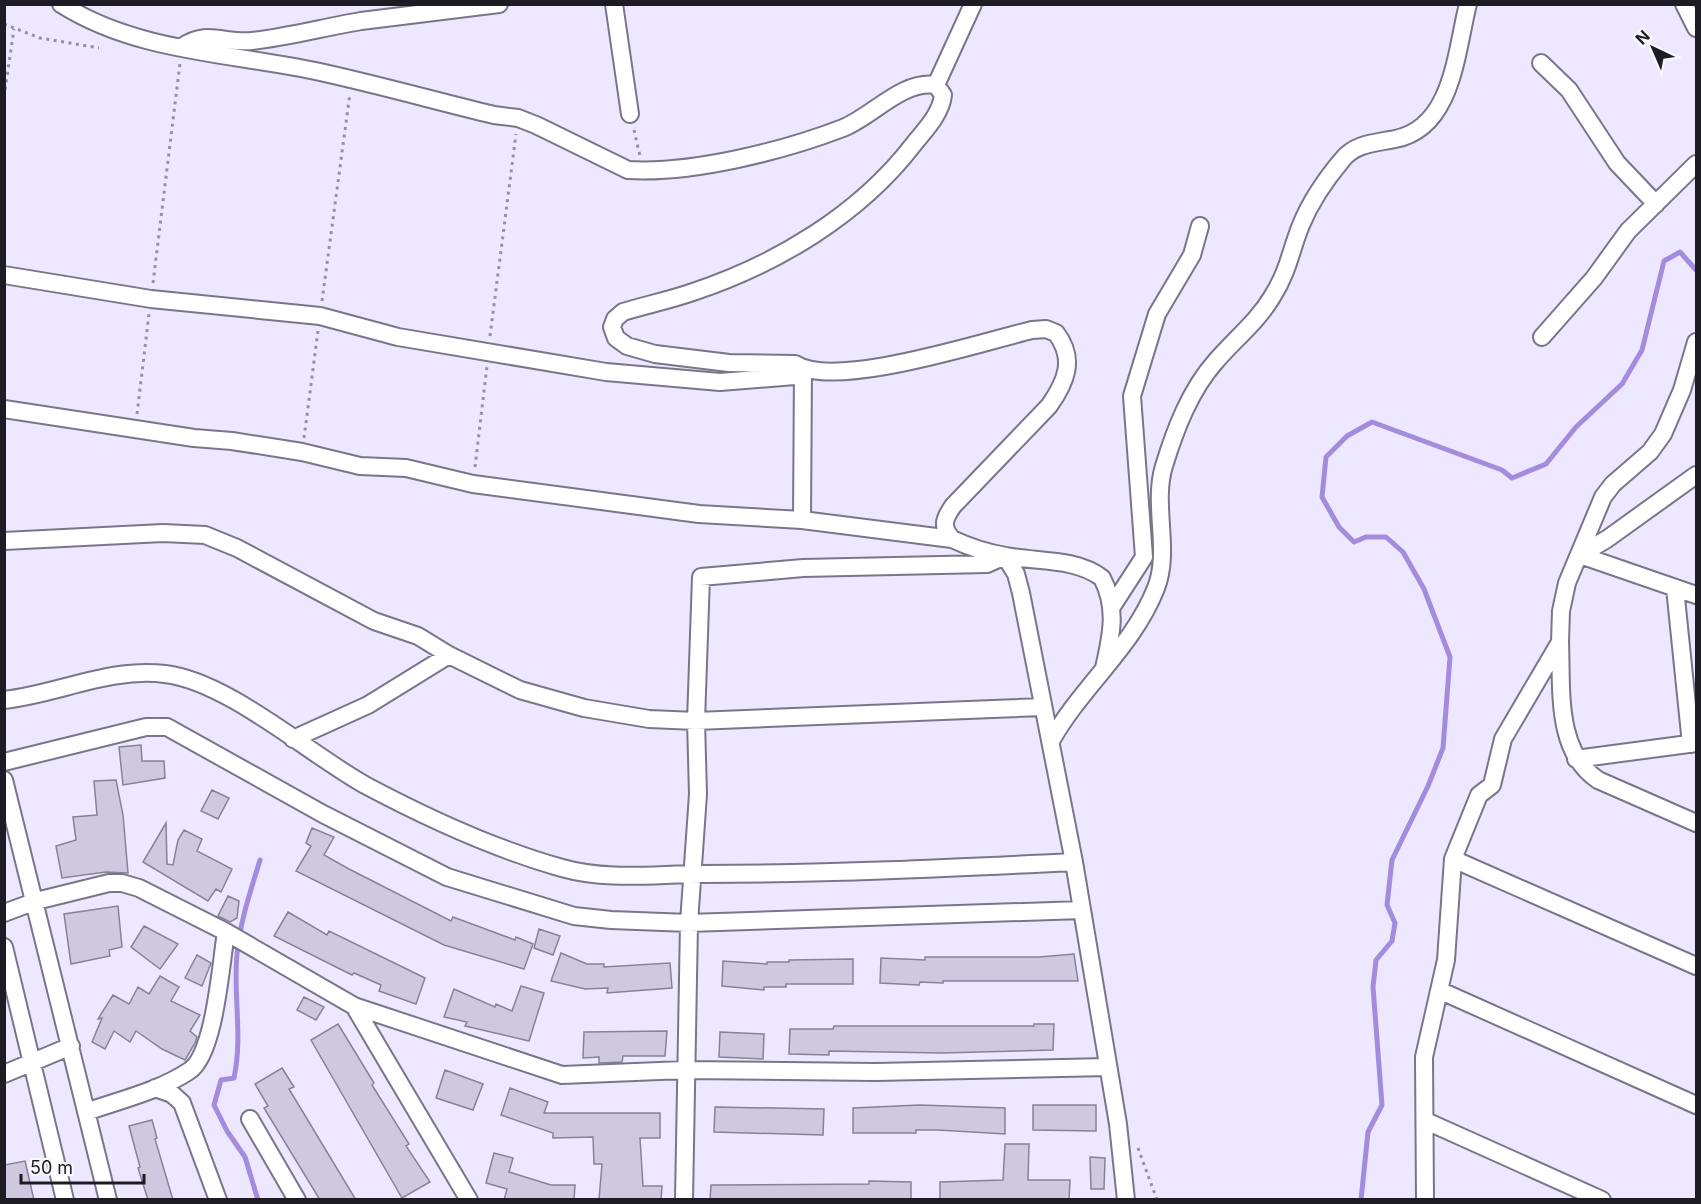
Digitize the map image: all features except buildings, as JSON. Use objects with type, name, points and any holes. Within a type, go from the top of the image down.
[{"type":"street","points":[[61,4],[100,27],[352,80],[494,115],[518,118],[613,165],[628,170],[644,171],[699,165],[813,139],[846,127],[912,87],[926,83],[936,85],[943,95],[942,105],[930,124],[898,165],[832,223],[747,270],[694,292],[623,312],[615,318],[612,327],[616,338],[627,346],[655,354],[729,363],[795,364],[803,369],[867,370],[1032,330],[1046,329],[1056,333],[1068,357],[1067,375],[1060,390],[1049,406],[953,506],[944,524],[945,530],[952,539]]},
{"type":"street","points":[[358,4],[361,22]]},
{"type":"street","points":[[182,46],[193,39],[205,36],[231,42],[253,41],[361,22],[499,4]]},
{"type":"street","points":[[614,4],[630,114]]},
{"type":"street","points":[[936,85],[973,4]]},
{"type":"street","points":[[1051,741],[1064,717],[1130,635],[1156,588],[1161,565],[1163,468],[1189,400],[1209,369],[1255,323],[1273,297],[1289,267],[1300,226],[1313,202],[1343,158],[1366,144],[1403,138],[1422,128],[1437,112],[1447,91],[1467,4]]},
{"type":"street","points":[[1684,4],[1696,28]]},
{"type":"street","points":[[1541,63],[1569,90],[1617,163],[1656,204]]},
{"type":"street","points":[[1542,337],[1594,278],[1628,231],[1696,164]]},
{"type":"street","points":[[1113,605],[1144,557],[1132,396],[1157,314],[1192,255],[1200,226]]},
{"type":"street","points":[[4,275],[151,299],[320,316],[398,337],[606,372],[690,380],[747,381],[795,376],[803,369]]},
{"type":"street","points":[[1696,342],[1682,390],[1668,426],[1650,452],[1613,484],[1603,496],[1567,584],[1561,611],[1560,642],[1565,728],[1576,759],[1585,771],[1598,780],[1696,823]]},
{"type":"street","points":[[802,520],[803,369]]},
{"type":"street","points":[[4,409],[302,452],[360,466],[406,468],[473,484],[699,514],[802,520],[952,539],[966,546],[1005,556],[1080,567],[1102,578],[1113,605],[1112,630],[1104,668]]},
{"type":"street","points":[[1580,555],[1608,539],[1696,475]]},
{"type":"street","points":[[4,541],[163,533],[205,535],[237,548],[374,621],[418,636],[449,655],[520,690],[550,700],[649,719],[696,721],[1043,707]]},
{"type":"street","points":[[1580,555],[1696,595]]},
{"type":"street","points":[[1005,556],[1016,574],[1021,593],[1074,862],[1123,1160],[1126,1200]]},
{"type":"street","points":[[684,1200],[684,1070],[689,923],[698,794],[696,721],[701,577],[803,568],[987,564],[1005,556]]},
{"type":"street","points":[[1576,759],[1694,744],[1675,588]]},
{"type":"street","points":[[1425,1200],[1426,1121],[1422,1085],[1424,1057],[1441,991],[1446,960],[1453,859],[1479,795],[1492,785],[1503,739],[1560,642]]},
{"type":"street","points":[[292,739],[368,705],[449,655]]},
{"type":"street","points":[[4,700],[24,698],[91,680],[134,674],[163,673],[186,677],[213,688],[365,784],[462,832],[515,853],[565,869],[621,877],[694,874],[832,874],[1074,862]]},
{"type":"street","points":[[4,762],[146,727],[167,727],[323,814],[447,877],[574,916],[689,923],[1082,910]]},
{"type":"street","points":[[4,780],[36,901],[108,1200]]},
{"type":"street","points":[[1453,859],[1696,966]]},
{"type":"street","points":[[4,913],[36,901],[122,883],[139,888],[226,932],[354,1006],[562,1075],[684,1070],[876,1072],[1108,1067]]},
{"type":"street","points":[[86,1112],[155,1088],[191,1071],[201,1059],[215,1012],[226,932]]},
{"type":"street","points":[[4,947],[65,1200]]},
{"type":"street","points":[[1441,991],[1696,1105]]},
{"type":"street","points":[[354,1006],[467,1196],[482,1200]]},
{"type":"street","points":[[4,1074],[70,1046]]},
{"type":"street","points":[[155,1088],[172,1094],[182,1103],[218,1200]]},
{"type":"street","points":[[250,1119],[297,1200]]},
{"type":"street","points":[[1426,1121],[1602,1200]]},
{"type":"path","points":[[4,24],[40,38],[99,48]]},
{"type":"path","points":[[4,97],[14,29]]},
{"type":"path","points":[[135,428],[182,46]]},
{"type":"path","points":[[302,452],[352,80]]},
{"type":"path","points":[[630,114],[644,171]]},
{"type":"path","points":[[473,484],[518,118]]},
{"type":"waterway","points":[[1361,1200],[1368,1132],[1382,1105],[1373,987],[1376,960],[1392,941],[1395,923],[1387,905],[1392,860],[1428,786],[1443,748],[1450,657],[1424,589],[1403,552],[1386,537],[1366,537],[1354,542],[1339,527],[1322,497],[1326,457],[1347,436],[1372,422],[1502,470],[1512,478],[1546,464],[1576,427],[1622,384],[1642,350],[1664,261],[1680,252],[1696,270]]},
{"type":"waterway","points":[[258,1200],[245,1157],[227,1131],[214,1105],[221,1080],[234,1078],[238,1047],[236,985],[238,942],[260,860]]}]
